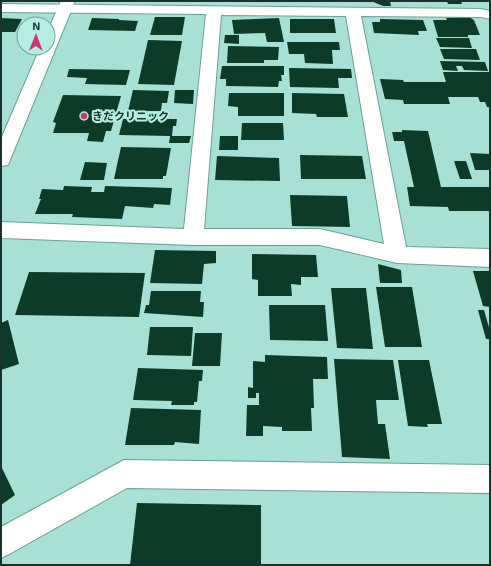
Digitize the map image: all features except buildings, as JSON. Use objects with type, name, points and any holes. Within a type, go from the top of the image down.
[{"type":"street","points":[[1,160],[66,5]]},
{"type":"street","points":[[1,8],[66,5],[214,10],[353,12],[486,18]]},
{"type":"street","points":[[193,237],[214,10]]},
{"type":"street","points":[[353,12],[397,255]]},
{"type":"street","points":[[1,230],[193,237],[320,237],[397,255],[490,258]]},
{"type":"street","points":[[1,544],[124,474],[490,479]]},
{"type":"place","name":"きだクリニック","points":[[84,116]]}]
